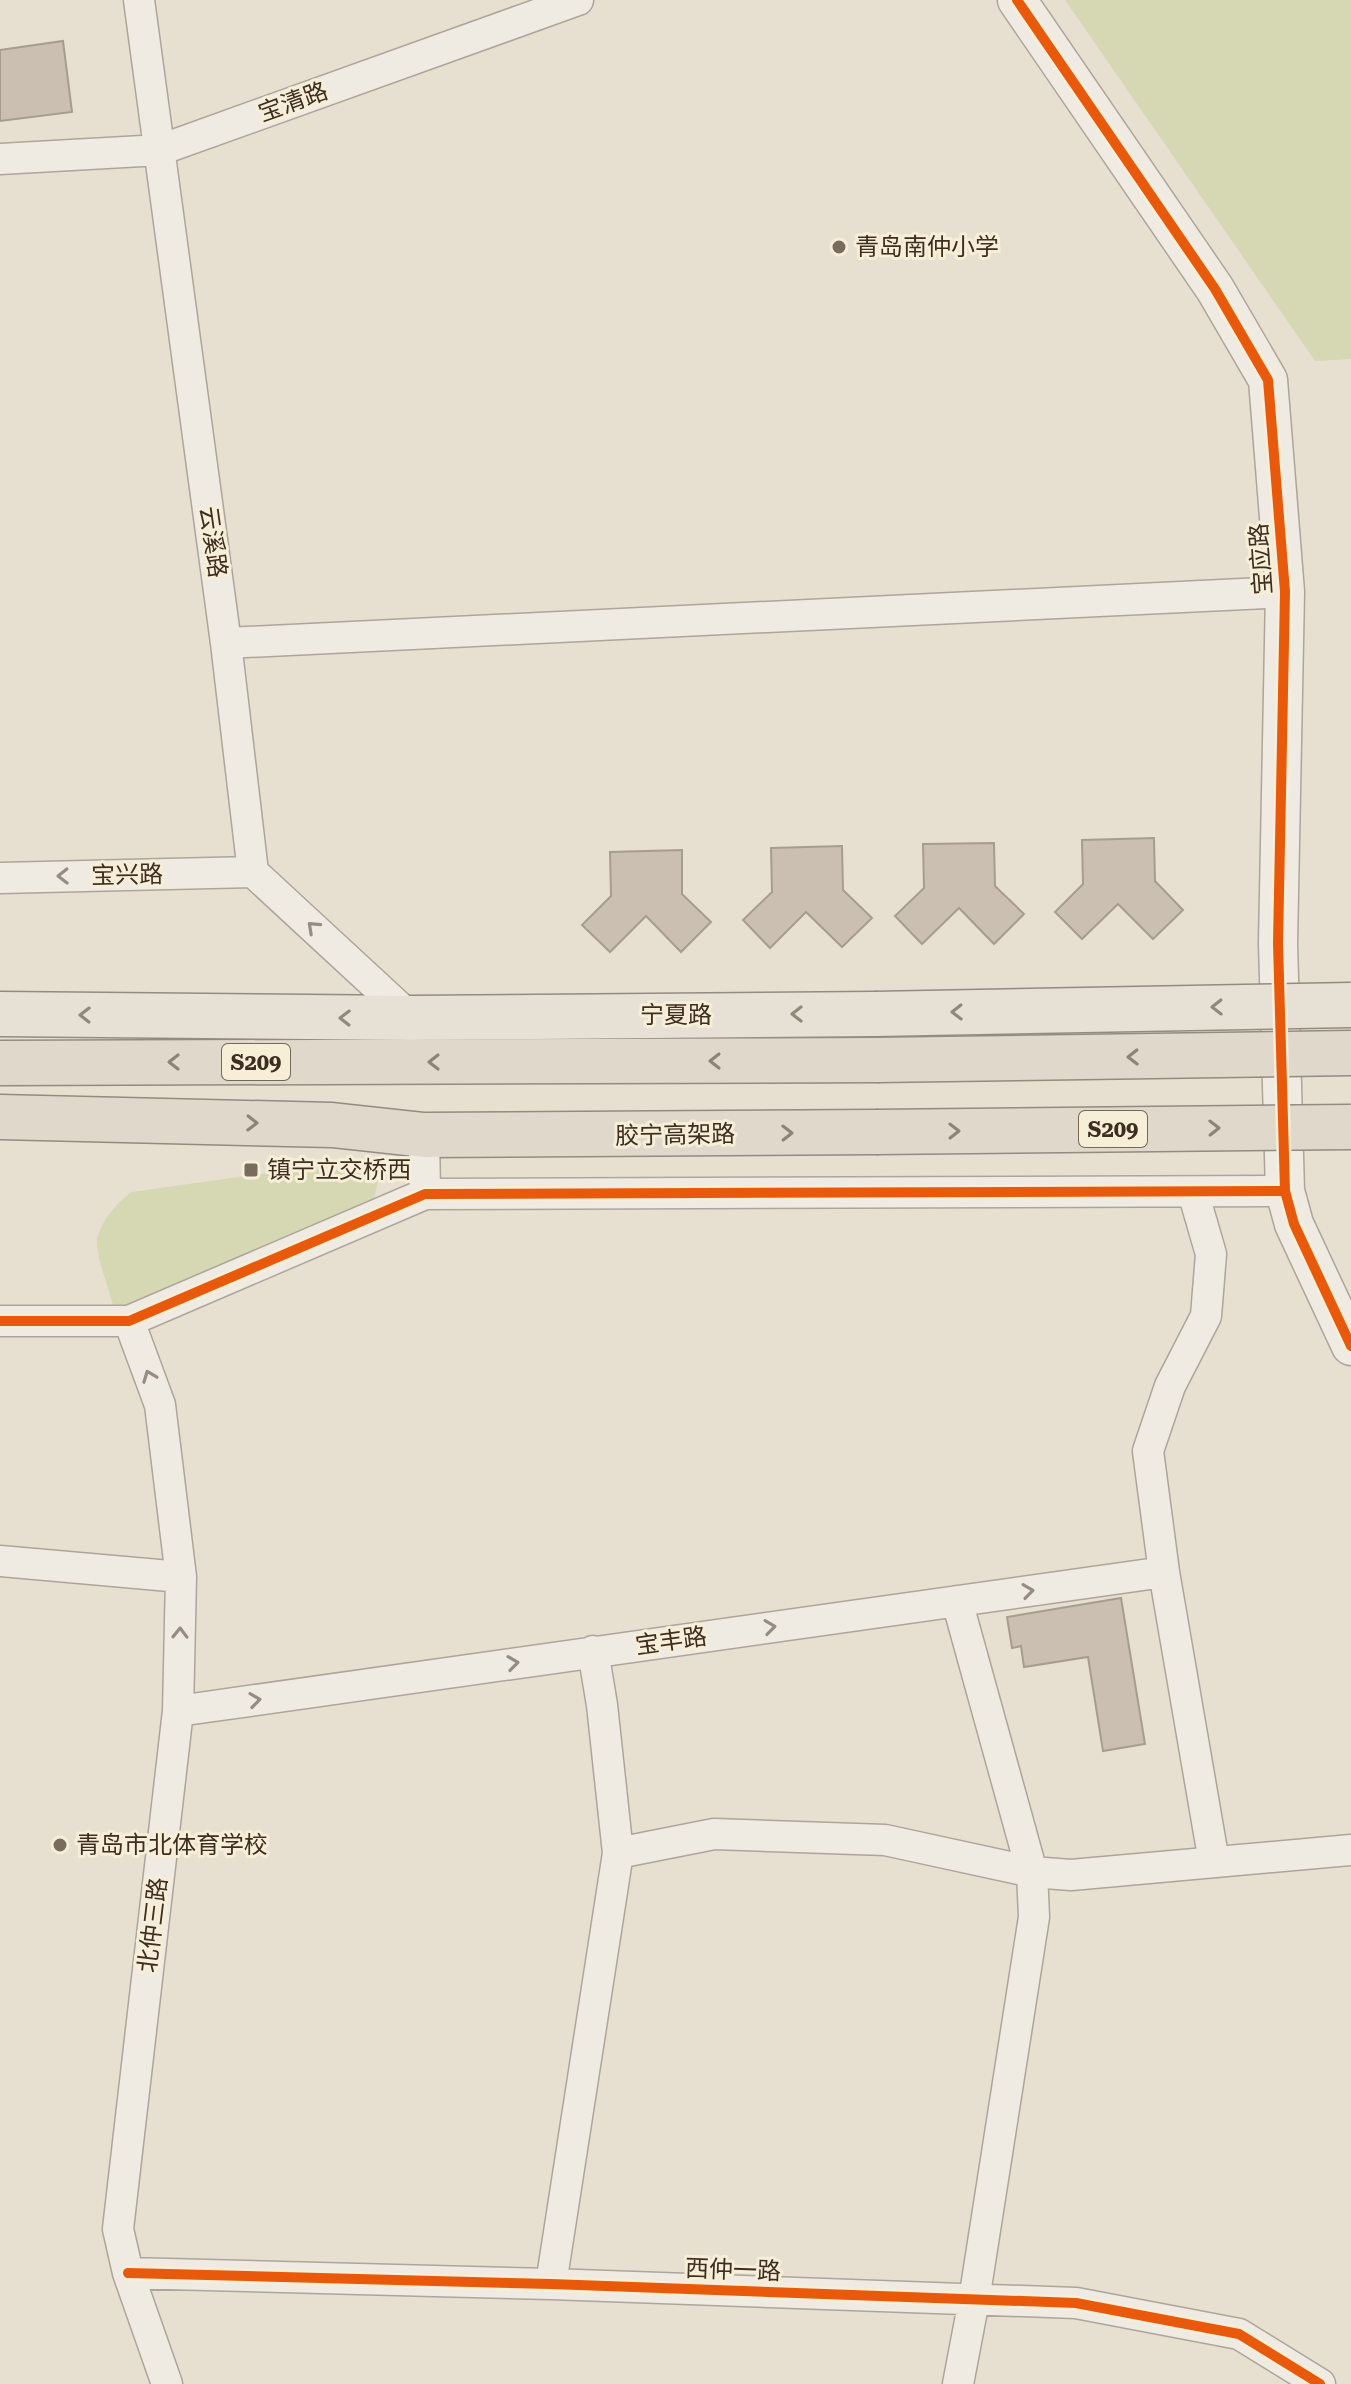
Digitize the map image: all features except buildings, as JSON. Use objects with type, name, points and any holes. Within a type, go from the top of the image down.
[{"type":"highway","name":"S209","points":[[0,1063],[877,1060],[1351,1053]]},
{"type":"highway","name":"胶宁高架路","points":[[0,1117],[332,1125],[424,1135],[1351,1127]]},
{"type":"main road","name":"宁夏路","points":[[0,1014],[411,1018],[875,1014],[1351,1005]]},
{"type":"main road","points":[[0,1140],[118,1121]]},
{"type":"street","name":"云溪路","points":[[139,0],[226,643],[253,872]]},
{"type":"street","name":"宝清路","points":[[0,159],[160,150],[578,0]]},
{"type":"street","name":"宝应路","points":[[1017,0],[1215,289],[1268,380],[1285,592],[1278,943],[1285,1191],[1294,1224],[1351,1346]]},
{"type":"street","points":[[226,643],[1285,592]]},
{"type":"street","points":[[253,872],[411,1018]]},
{"type":"street","name":"宝兴路","points":[[0,878],[253,872]]},
{"type":"street","points":[[424,1135],[425,1194]]},
{"type":"street","points":[[0,1321],[129,1321],[425,1194],[1285,1191]]},
{"type":"street","points":[[1193,1192],[1211,1254],[1206,1316],[1170,1386],[1148,1451],[1164,1572],[1214,1862]]},
{"type":"street","name":"北仲三路","points":[[129,1321],[160,1405],[181,1577],[178,1711],[118,2229],[128,2273],[167,2384]]},
{"type":"street","points":[[0,1561],[181,1577]]},
{"type":"street","name":"宝丰路","points":[[178,1711],[1164,1572]]},
{"type":"street","points":[[957,1601],[1032,1872],[1034,1917],[958,2384]]},
{"type":"street","points":[[551,2284],[618,1853],[593,1651]]},
{"type":"street","points":[[618,1853],[714,1834],[885,1840],[1032,1872],[1071,1875],[1351,1850]]},
{"type":"street","name":"西仲一路","points":[[128,2273],[1076,2303],[1239,2334],[1320,2384]]},
{"type":"green space","points":[[1065,0],[1351,0],[1351,359],[1315,361]]},
{"type":"green space","points":[[289,1170],[346,1171],[378,1181],[374,1198],[367,1206],[125,1305],[113,1305],[97,1243],[105,1221],[126,1196],[132,1192]]},
{"type":"cycle path","points":[[1017,0],[1215,289],[1268,380],[1285,592],[1278,943],[1285,1191],[1294,1224],[1351,1346]]},
{"type":"cycle path","points":[[0,1321],[129,1321],[425,1194],[1285,1191]]},
{"type":"cycle path","points":[[128,2273],[1076,2303],[1239,2334],[1320,2384]]},
{"type":"place","name":"青岛南仲小学","points":[[839,247]]},
{"type":"place","name":"镇宁立交桥西","points":[[251,1170]]},
{"type":"place","name":"青岛市北体育学校","points":[[60,1845]]}]
